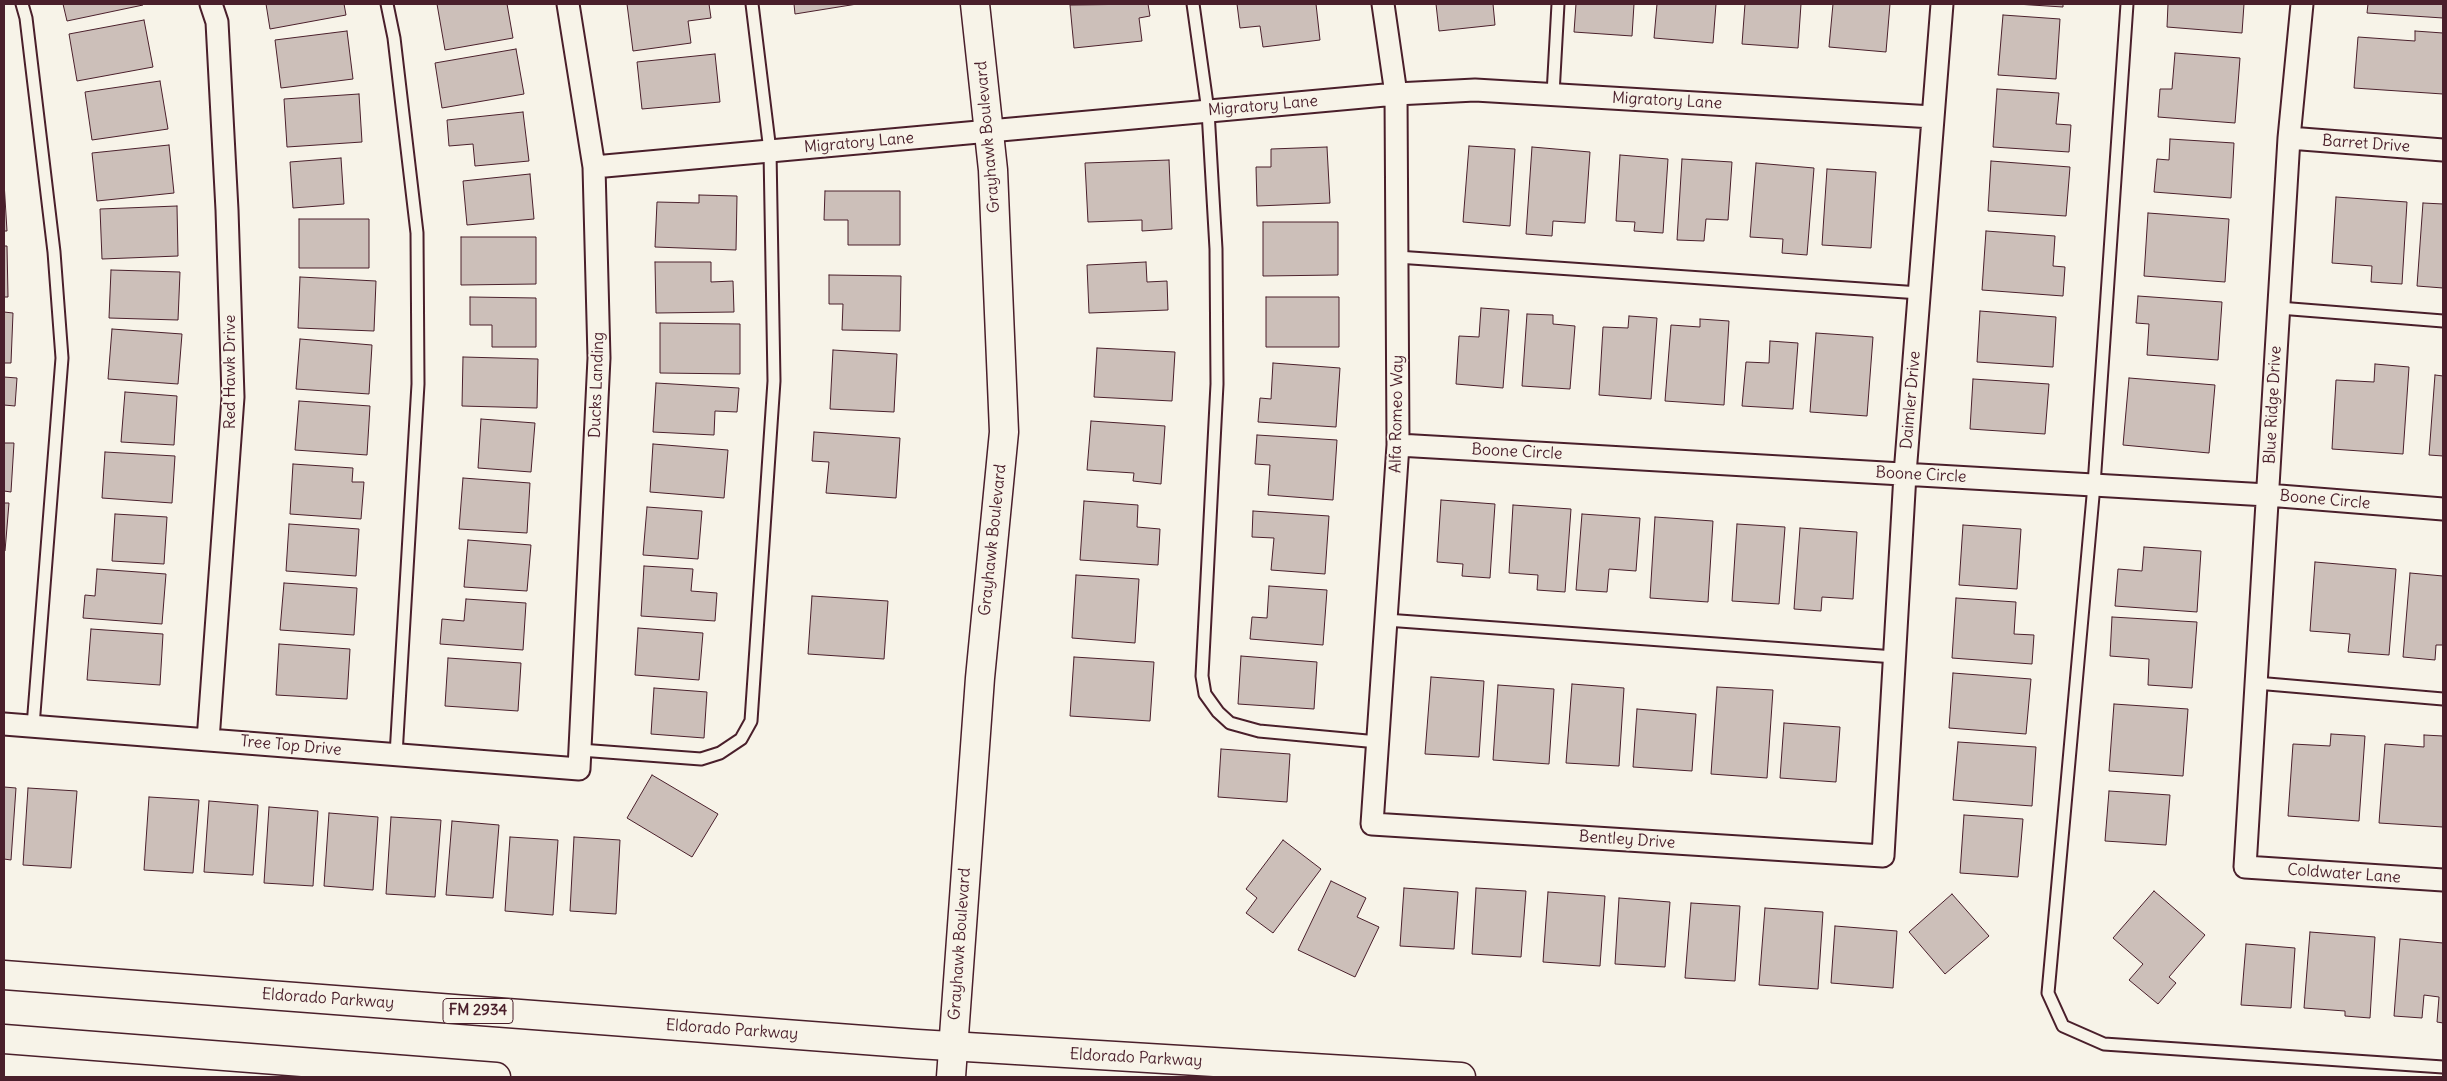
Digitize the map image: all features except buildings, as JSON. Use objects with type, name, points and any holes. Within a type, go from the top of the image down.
[{"type":"main road","name":"Grayhawk Boulevard","points":[[951,1077],[980,678],[1004,432],[993,170],[974,4]]},
{"type":"main road","name":"Eldorado Parkway","points":[[4,975],[953,1047],[1461,1077]]},
{"type":"main road","points":[[4,1039],[419,1075],[488,1077]]},
{"type":"street","name":"Red Hawk Drive","points":[[208,740],[233,397],[227,210],[218,32],[211,4]]},
{"type":"street","name":"Ducks Landing","points":[[568,4],[594,167],[600,358],[579,759]]},
{"type":"street","name":"Alfa Romeo Way","points":[[1372,824],[1398,445],[1396,94],[1383,4]]},
{"type":"street","name":"Daimler Drive","points":[[1883,856],[1905,474],[1942,4]]},
{"type":"street","name":"Blue Ridge Drive","points":[[2245,867],[2289,138],[2302,4]]},
{"type":"street","name":"Migratory Lane","points":[[594,167],[1396,94],[1475,90],[1933,117]]},
{"type":"street","name":"Barret Drive","points":[[2289,138],[2443,150]]},
{"type":"street","name":"Boone Circle","points":[[1398,445],[2267,495],[2443,510]]},
{"type":"street","name":"Tree Top Drive","points":[[4,724],[396,755],[579,759]]},
{"type":"street","name":"Bentley Drive","points":[[1372,824],[1883,856]]},
{"type":"street","name":"Coldwater Lane","points":[[2245,867],[2443,880]]},
{"type":"lane","points":[[22,4],[26,18],[54,252],[62,358],[33,726]]},
{"type":"lane","points":[[387,4],[394,38],[417,233],[418,394],[396,755]]},
{"type":"lane","points":[[579,759],[702,759],[720,753],[741,739],[751,721],[774,381],[770,151],[752,4]]},
{"type":"lane","points":[[1193,4],[1208,111],[1216,248],[1217,384],[1202,676],[1205,694],[1218,712],[1230,723],[1259,731],[1378,742]]},
{"type":"lane","points":[[1553,94],[1558,4]]},
{"type":"lane","points":[[2127,4],[2094,485],[2048,992],[2063,1026],[2104,1044],[2443,1067]]},
{"type":"lane","points":[[1397,257],[1920,294]]},
{"type":"lane","points":[[2279,308],[2443,321]]},
{"type":"lane","points":[[1386,620],[1895,656]]},
{"type":"lane","points":[[2256,684],[2443,699]]}]
